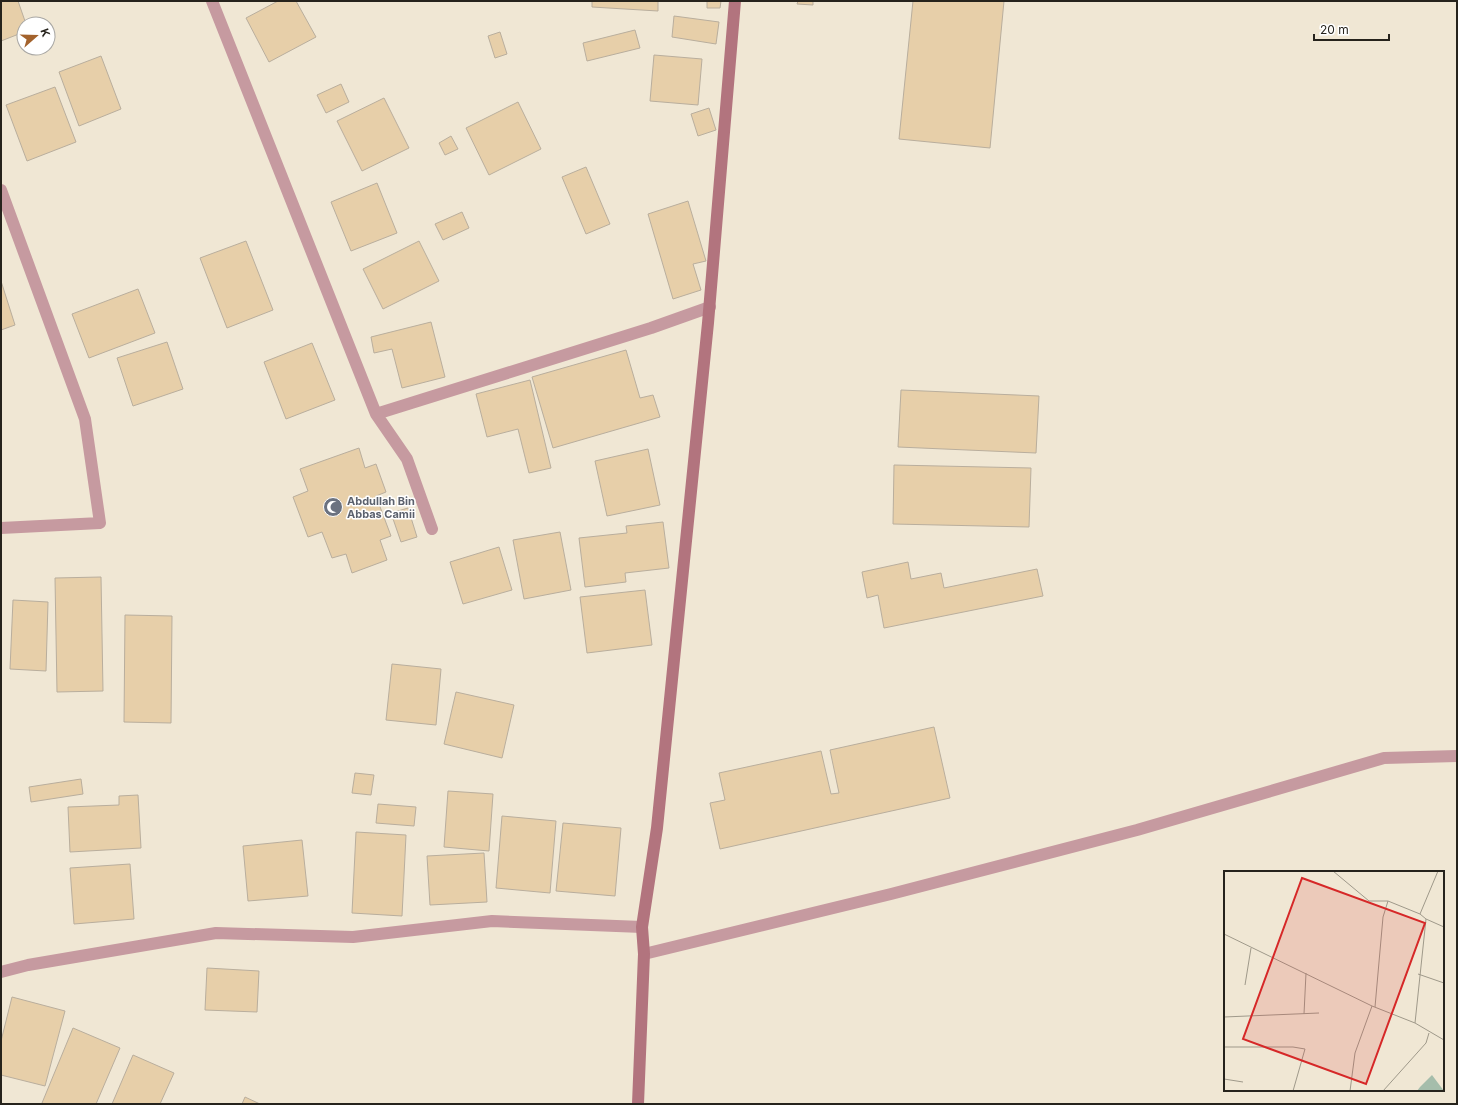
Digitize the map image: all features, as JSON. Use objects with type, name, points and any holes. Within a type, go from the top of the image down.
[{"type":"street","points":[[212,1],[376,414],[407,459],[432,529]]},
{"type":"street","points":[[638,1104],[644,954],[642,927],[657,820],[710,307],[735,1]]},
{"type":"street","points":[[1,190],[85,419],[100,523],[1,528]]},
{"type":"street","points":[[376,414],[651,328],[710,307]]},
{"type":"street","points":[[644,954],[891,894],[1138,830],[1384,758],[1457,756]]},
{"type":"street","points":[[1,972],[28,965],[216,933],[353,937],[492,921],[642,927]]},
{"type":"building","points":[[1,1],[18,1],[23,16],[16,16],[16,35],[1,41]]},
{"type":"building","points":[[278,1],[296,1],[316,37],[269,62],[246,18]]},
{"type":"building","points":[[592,1],[658,1],[658,11],[592,7]]},
{"type":"building","points":[[707,1],[721,1],[720,8],[707,8]]},
{"type":"building","points":[[798,1],[813,1],[813,5],[797,4]]},
{"type":"building","points":[[913,1],[1004,1],[990,148],[899,139]]},
{"type":"building","points":[[674,16],[719,22],[716,44],[672,37]]},
{"type":"building","points":[[635,30],[640,48],[587,61],[583,43]]},
{"type":"building","points":[[500,32],[507,54],[495,58],[488,36]]},
{"type":"building","points":[[654,55],[702,59],[698,105],[650,101]]},
{"type":"building","points":[[101,56],[121,109],[79,126],[59,72]]},
{"type":"building","points":[[341,84],[349,102],[326,113],[317,95]]},
{"type":"building","points":[[55,87],[76,142],[27,161],[6,105]]},
{"type":"building","points":[[384,98],[409,148],[362,171],[337,121]]},
{"type":"building","points":[[518,102],[541,149],[489,175],[466,128]]},
{"type":"building","points":[[709,108],[716,130],[698,136],[691,114]]},
{"type":"building","points":[[451,136],[458,149],[445,155],[439,143]]},
{"type":"building","points":[[586,167],[610,224],[586,234],[562,177]]},
{"type":"building","points":[[377,183],[397,233],[351,251],[331,202]]},
{"type":"building","points":[[688,201],[706,261],[693,264],[701,290],[673,299],[648,214]]},
{"type":"building","points":[[462,212],[469,228],[443,240],[435,224]]},
{"type":"building","points":[[246,241],[273,310],[227,328],[200,258]]},
{"type":"building","points":[[419,241],[439,281],[383,309],[363,269]]},
{"type":"building","points":[[1,281],[15,325],[1,330]]},
{"type":"building","points":[[138,289],[155,333],[89,358],[72,314]]},
{"type":"building","points":[[431,322],[445,377],[402,388],[392,349],[374,353],[371,337]]},
{"type":"building","points":[[167,342],[183,389],[133,406],[117,358]]},
{"type":"building","points":[[312,343],[335,400],[286,419],[264,362]]},
{"type":"building","points":[[626,350],[640,398],[653,395],[660,417],[553,448],[532,377]]},
{"type":"building","points":[[530,380],[551,468],[529,473],[518,429],[487,437],[476,394]]},
{"type":"building","points":[[901,390],[1039,396],[1036,453],[898,447]]},
{"type":"building","points":[[359,448],[365,468],[376,464],[386,492],[376,496],[391,536],[380,540],[387,560],[352,573],[346,554],[332,558],[322,532],[308,537],[293,497],[308,491],[300,469]]},
{"type":"building","points":[[648,449],[660,505],[607,516],[595,461]]},
{"type":"building","points":[[894,465],[1031,468],[1029,527],[893,524]]},
{"type":"building","points":[[408,508],[417,537],[401,542],[391,513]]},
{"type":"building","points":[[663,522],[669,568],[625,573],[626,582],[585,587],[579,538],[627,533],[626,526]]},
{"type":"building","points":[[560,532],[571,590],[524,599],[513,540]]},
{"type":"building","points":[[499,547],[512,590],[463,604],[450,562]]},
{"type":"building","points":[[908,562],[911,579],[941,573],[944,588],[1037,569],[1043,596],[884,628],[878,595],[867,598],[862,572]]},
{"type":"building","points":[[101,577],[103,691],[57,692],[55,578]]},
{"type":"building","points":[[645,590],[652,645],[587,653],[580,597]]},
{"type":"building","points":[[13,600],[48,602],[46,671],[10,669]]},
{"type":"building","points":[[125,615],[172,616],[171,723],[124,722]]},
{"type":"building","points":[[392,664],[441,669],[436,725],[386,720]]},
{"type":"building","points":[[456,692],[514,705],[502,758],[444,744]]},
{"type":"building","points":[[934,727],[950,798],[720,849],[710,803],[725,800],[719,773],[821,751],[831,794],[839,793],[830,750]]},
{"type":"building","points":[[355,773],[374,775],[371,795],[352,793]]},
{"type":"building","points":[[81,779],[83,794],[31,802],[29,787]]},
{"type":"building","points":[[448,791],[493,794],[489,851],[444,847]]},
{"type":"building","points":[[138,795],[141,848],[70,852],[68,807],[119,805],[119,796]]},
{"type":"building","points":[[378,804],[416,807],[414,826],[376,823]]},
{"type":"building","points":[[502,816],[556,821],[550,893],[496,888]]},
{"type":"building","points":[[563,823],[621,828],[615,896],[556,891]]},
{"type":"building","points":[[356,832],[406,835],[402,916],[352,913]]},
{"type":"building","points":[[302,840],[308,896],[248,901],[243,846]]},
{"type":"building","points":[[484,853],[487,902],[430,905],[427,856]]},
{"type":"building","points":[[130,864],[134,919],[74,924],[70,868]]},
{"type":"building","points":[[207,968],[259,971],[257,1012],[205,1010]]},
{"type":"building","points":[[12,997],[65,1011],[45,1086],[1,1075],[1,1041]]},
{"type":"building","points":[[73,1028],[120,1048],[96,1104],[42,1103]]},
{"type":"building","points":[[133,1055],[174,1073],[160,1104],[112,1104]]},
{"type":"building","points":[[245,1097],[260,1104],[242,1104]]},
{"type":"place","name":"Abdullah Bin Abbas Camii","points":[[333,507]]}]
